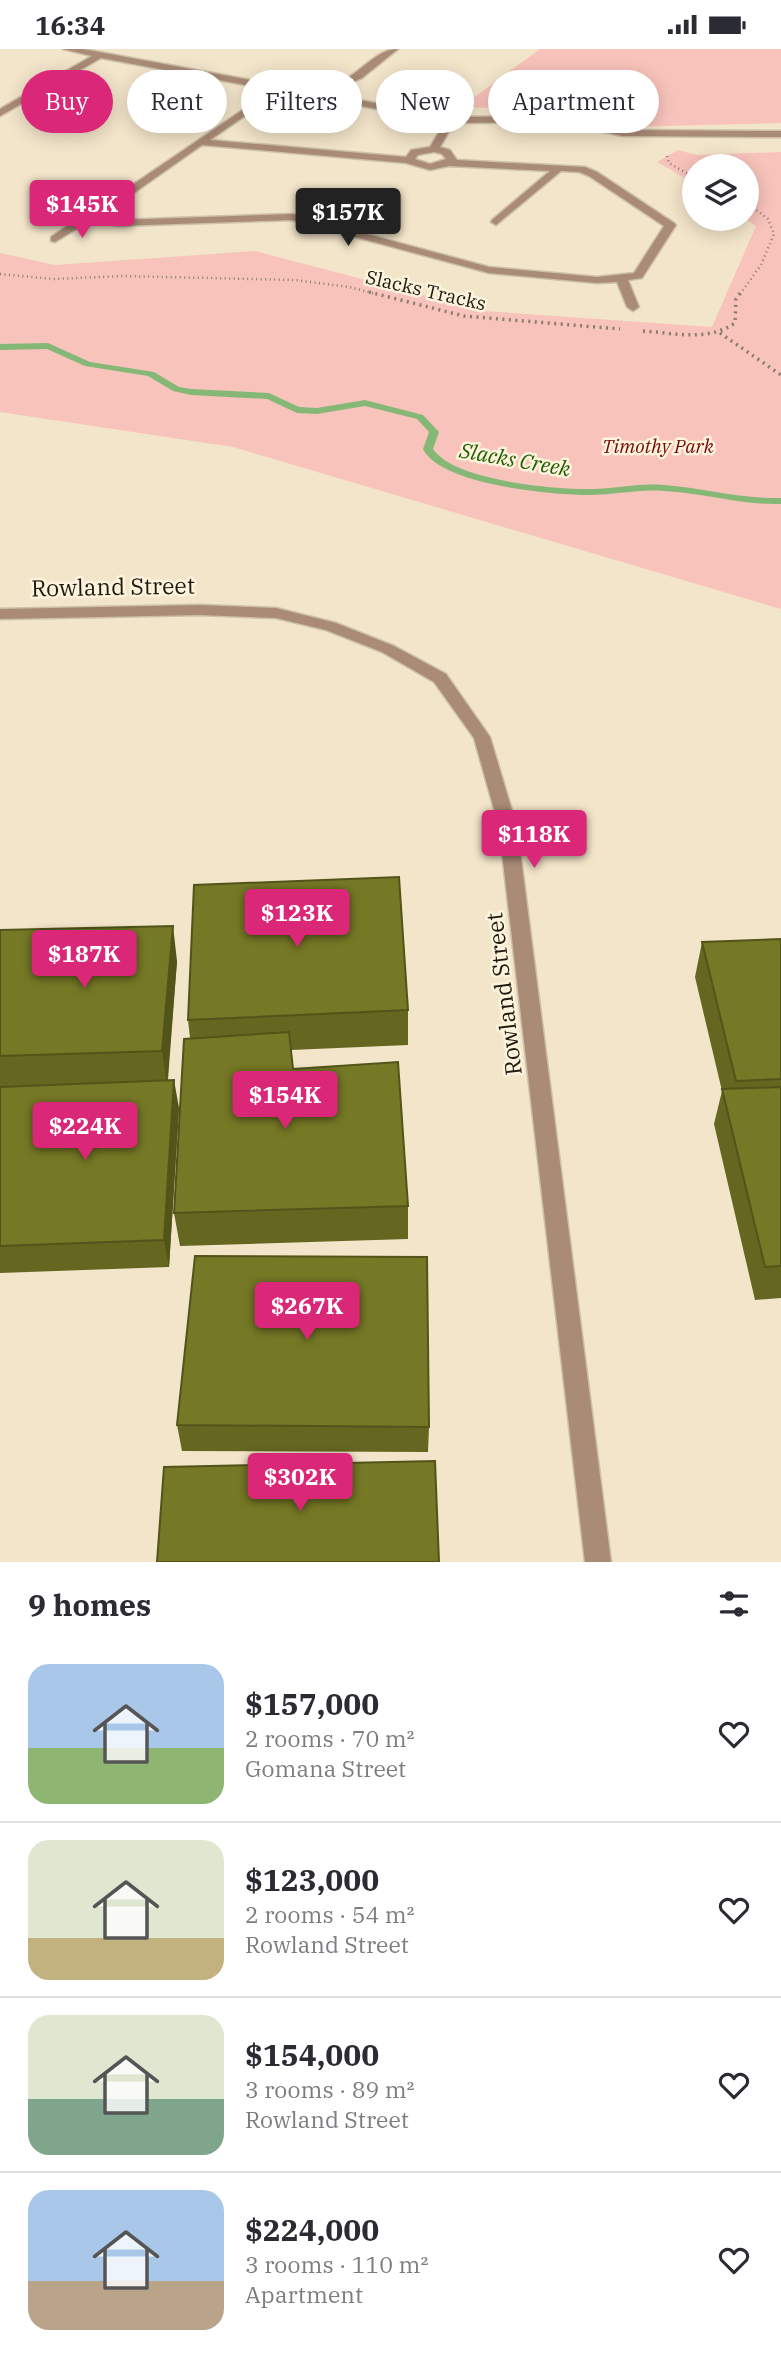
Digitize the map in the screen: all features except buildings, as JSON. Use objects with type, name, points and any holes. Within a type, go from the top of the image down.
[{"type":"street","points":[[68,49],[241,81]]},
{"type":"street","points":[[362,72],[393,49]]},
{"type":"street","points":[[0,113],[100,55]]},
{"type":"street","points":[[101,220],[98,213],[241,115]]},
{"type":"street","points":[[474,120],[559,119],[622,133],[781,134]]},
{"type":"street","points":[[434,149],[443,133]]},
{"type":"street","points":[[55,239],[78,223],[101,220],[118,223],[260,216],[292,217],[489,270],[597,280],[638,276],[670,225],[593,174],[581,169],[449,163],[423,166],[409,160],[200,142]]},
{"type":"street","points":[[409,160],[415,152],[434,149],[450,155],[449,163]]},
{"type":"street","points":[[496,222],[559,168]]},
{"type":"street","points":[[622,279],[633,307]]},
{"type":"street","name":"Rowland Street","points":[[0,614],[200,610],[263,612],[331,627],[388,649],[440,678],[482,737],[508,827],[598,1562]]},
{"type":"path","points":[[759,212],[768,219],[774,235],[761,265],[736,299],[735,323],[720,333],[781,375]]},
{"type":"path","name":"Slacks Tracks","points":[[0,274],[54,279],[123,276],[295,280],[349,287],[464,316],[696,335],[720,333]]},
{"type":"green space","points":[[540,49],[781,49],[781,123],[659,126],[659,70],[511,70]]},
{"type":"green space","points":[[488,87],[488,108],[474,107],[474,97]]},
{"type":"green space","name":"Timothy Park","points":[[678,150],[693,154],[682,154],[682,176],[657,162]]},
{"type":"green space","name":"Timothy Park","points":[[781,152],[781,609],[233,447],[0,412],[0,253],[55,265],[255,251],[484,311],[712,327],[754,231],[759,231],[759,154],[725,154]]},
{"type":"waterway","name":"Slacks Creek","points":[[0,347],[48,346],[88,364],[151,374],[176,389],[269,396],[297,410],[317,411],[365,403],[385,407],[420,417],[434,432],[428,449],[438,462],[455,470],[503,483],[576,492],[666,488],[747,501],[781,501]]}]
